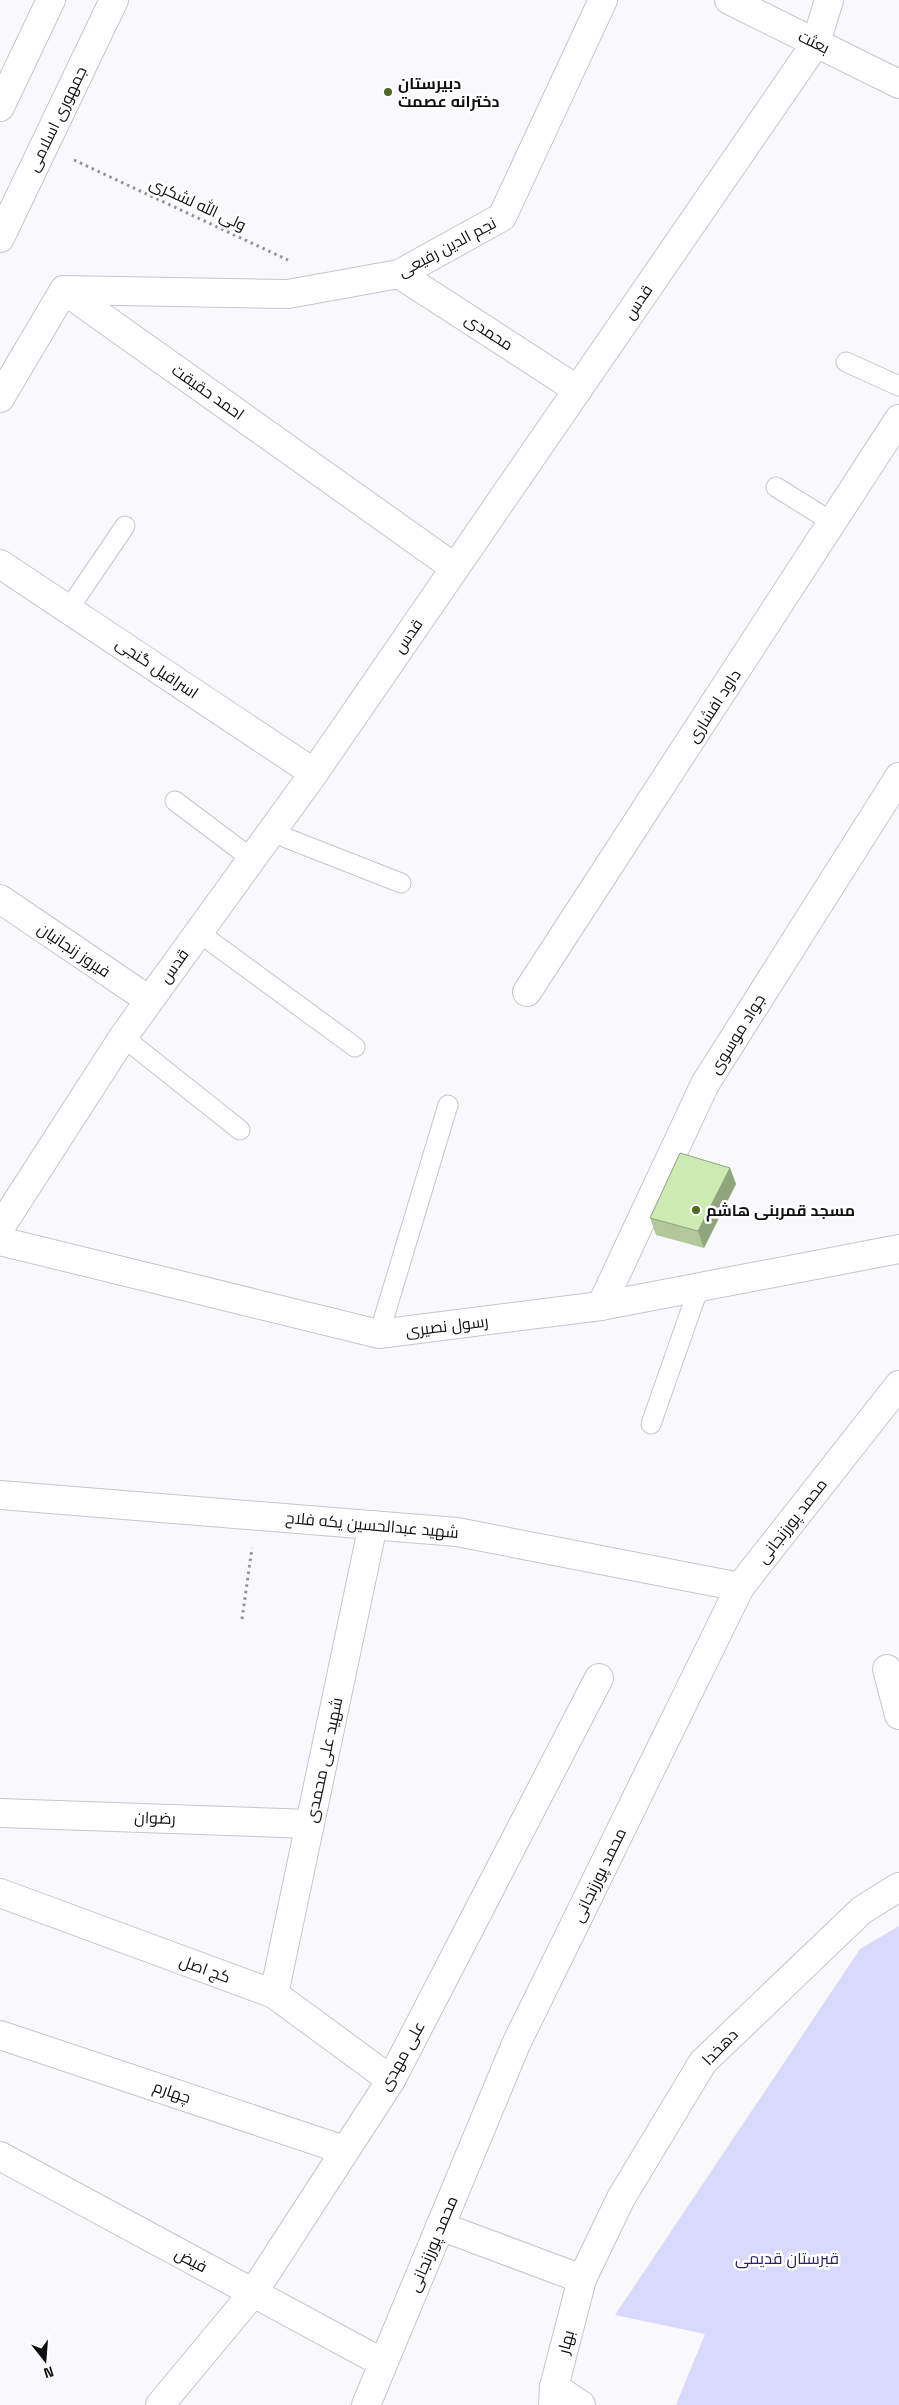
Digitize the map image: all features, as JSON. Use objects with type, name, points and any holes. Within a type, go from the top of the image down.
[{"type":"street","points":[[0,107],[51,0]]},
{"type":"street","name":"جمهوری اسلامی","points":[[0,238],[114,0]]},
{"type":"street","name":"نجم الدین رفیعی","points":[[64,290],[288,294],[399,274],[502,217],[603,0]]},
{"type":"street","name":"بعثت","points":[[729,0],[898,82]]},
{"type":"street","name":"قدس","points":[[0,1228],[123,1037],[314,773],[816,43],[829,0]]},
{"type":"street","name":"محمدی","points":[[399,274],[578,390]]},
{"type":"street","points":[[0,398],[64,290]]},
{"type":"street","name":"احمد حقیقت","points":[[64,290],[455,568]]},
{"type":"street","name":"داود افشاری","points":[[527,992],[899,419]]},
{"type":"street","name":"اسرافیل گنجی","points":[[0,564],[314,773]]},
{"type":"street","name":"جواد موسوی","points":[[601,1306],[705,1084],[899,777]]},
{"type":"street","name":"فیروز زنجانیان","points":[[0,899],[149,1000]]},
{"type":"street","name":"رسول نصیری","points":[[0,1242],[379,1334],[601,1306],[899,1249]]},
{"type":"street","name":"محمد پورزنجانی","points":[[366,2405],[516,2044],[740,1587],[899,1384]]},
{"type":"street","name":"شهید عبدالحسین یکه فلاح","points":[[0,1495],[457,1532],[740,1587]]},
{"type":"street","name":"شهید علی محمدی","points":[[274,1994],[373,1525]]},
{"type":"street","points":[[886,1669],[899,1715]]},
{"type":"street","name":"علی مهدی","points":[[160,2405],[253,2293],[391,2080],[599,1678]]},
{"type":"street","name":"رضوان","points":[[0,1812],[310,1824]]},
{"type":"street","name":"دهخدا","points":[[582,2279],[621,2198],[703,2062],[862,1910],[899,1887]]},
{"type":"street","name":"کج اصل","points":[[0,1893],[274,1994],[391,2080]]},
{"type":"street","name":"چهارم","points":[[0,2035],[344,2150]]},
{"type":"street","name":"فیض","points":[[0,2156],[383,2364]]},
{"type":"street","points":[[440,2226],[582,2279]]},
{"type":"street","name":"بهار","points":[[553,2396],[582,2279]]},
{"type":"street","points":[[553,2396],[581,2405]]},
{"type":"lane","points":[[846,362],[899,386]]},
{"type":"lane","points":[[776,487],[832,522]]},
{"type":"lane","points":[[68,610],[124,526]]},
{"type":"lane","points":[[175,801],[252,859]]},
{"type":"lane","points":[[271,832],[401,883]]},
{"type":"lane","points":[[198,932],[355,1047]]},
{"type":"lane","points":[[123,1037],[240,1130]]},
{"type":"lane","points":[[379,1334],[448,1105]]},
{"type":"lane","points":[[651,1424],[699,1288]]},
{"type":"path","name":"ولی الله لشکری","points":[[44,146],[296,264]]},
{"type":"path","points":[[242,1619],[257,1516]]},
{"type":"green space","name":"قبرستان قدیمى","points":[[899,1926],[899,2405],[676,2405],[705,2334],[615,2315],[860,1949]]},
{"type":"building","points":[[680,1153],[730,1168],[698,1231],[650,1218]]},
{"type":"place","name":"دبیرستان دخترانه عصمت","points":[[388,92]]},
{"type":"place","name":"مسجد قمربنی هاشم","points":[[696,1210]]}]
